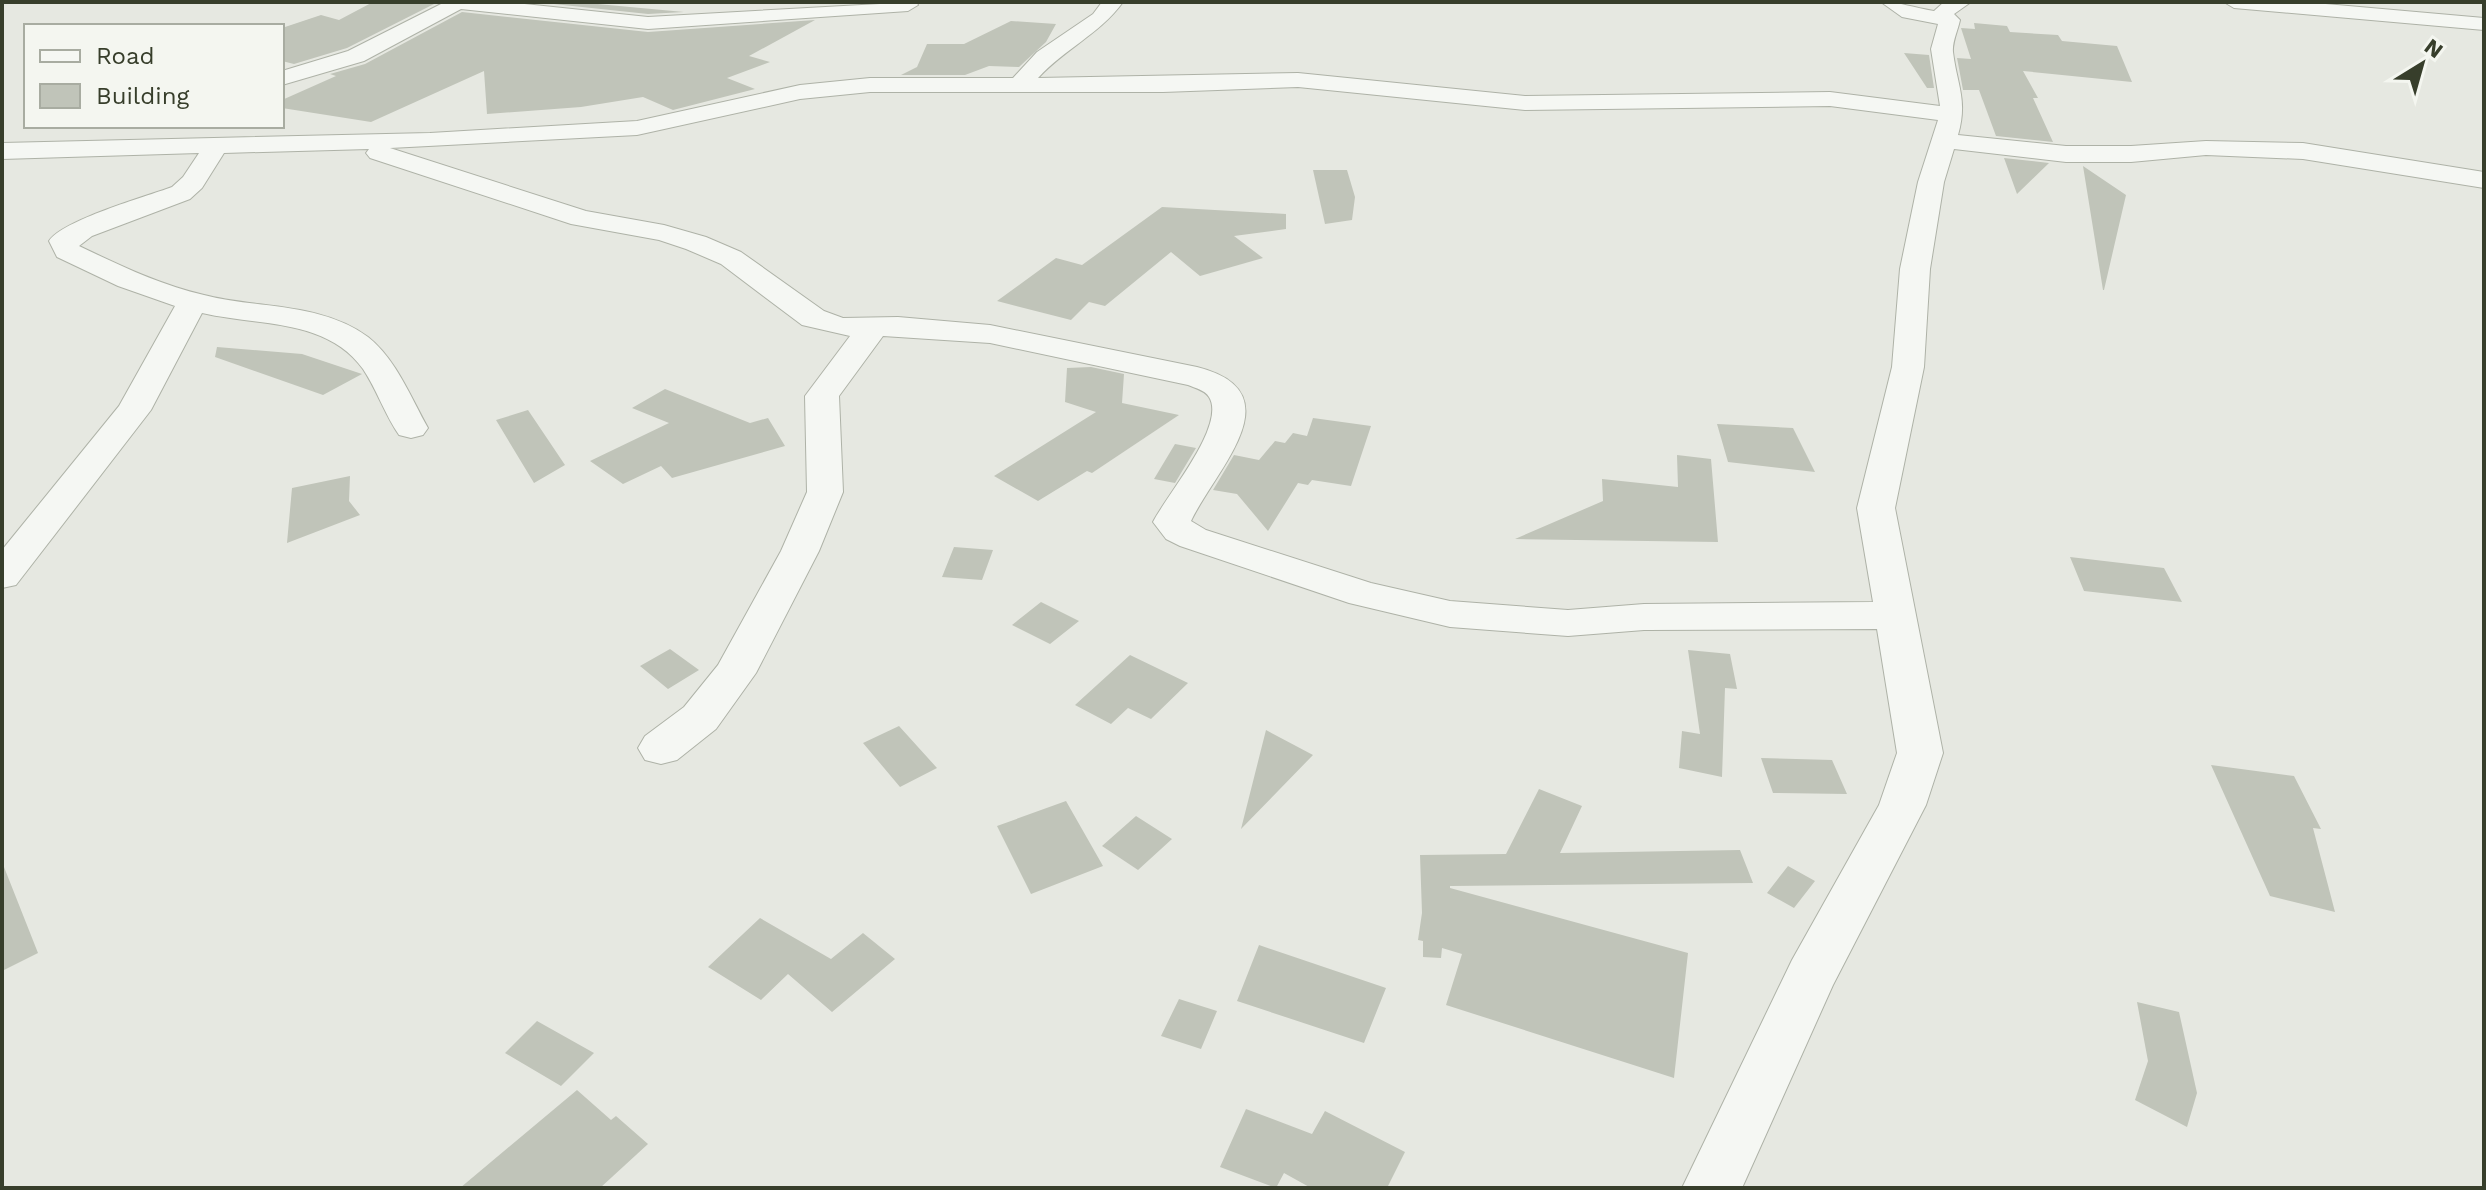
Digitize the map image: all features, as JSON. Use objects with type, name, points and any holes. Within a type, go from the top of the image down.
[{"type":"street","points":[[284,77],[356,56],[459,2],[648,23],[908,5]]},
{"type":"street","points":[[1021,83],[1045,57],[1100,18],[1113,2]]},
{"type":"street","points":[[1712,1188],[1792,1014],[1858,883],[1902,805],[1920,753],[1876,508],[1908,367],[1915,269],[1931,182],[1948,128],[1951,88],[1942,49],[1955,11],[1866,2]]},
{"type":"street","points":[[2234,2],[2484,24]]},
{"type":"street","points":[[2,151],[336,143],[637,128],[774,96],[870,85],[1163,85],[1298,80],[1525,103],[1830,99],[2066,154],[2131,154],[2206,148],[2290,150],[2484,180]]},
{"type":"street","points":[[2,135],[33,128]]},
{"type":"street","points":[[336,143],[396,157],[581,218],[664,233],[696,243],[731,258],[813,318],[841,327],[874,326],[990,334],[1197,377],[1220,388],[1230,402],[1231,421],[1211,458],[1177,505],[1172,522],[1179,531],[1193,538],[1363,594],[1450,614],[1568,623],[1644,617],[1894,615]]},
{"type":"street","points":[[216,146],[193,182],[181,193],[82,230],[63,241],[67,251],[117,275],[193,302],[332,328],[359,346],[376,366],[411,428]]},
{"type":"street","points":[[2,576],[134,410],[193,302]]},
{"type":"street","points":[[661,748],[700,718],[735,673],[800,551],[825,492],[822,396],[874,326]]},
{"type":"building","points":[[373,2],[438,2],[347,48],[294,64],[284,62],[284,27],[321,15],[339,20]]},
{"type":"building","points":[[535,2],[576,2],[684,12],[648,14]]},
{"type":"building","points":[[462,12],[648,32],[815,20],[749,56],[770,62],[727,78],[755,89],[673,110],[643,97],[581,107],[487,114],[484,71],[371,122],[284,108],[284,99],[336,76],[330,74],[365,64]]},
{"type":"building","points":[[1011,21],[1056,24],[1046,42],[1019,67],[989,66],[965,75],[901,75],[917,67],[927,44],[964,44]]},
{"type":"building","points":[[1974,23],[2007,26],[2010,32],[2058,35],[2062,41],[2117,46],[2132,82],[2023,71],[2038,98],[2033,98],[2053,142],[1996,136],[1979,90],[1963,90],[1957,58],[1971,59],[1961,28],[1975,29]]},
{"type":"building","points":[[1904,53],[1929,55],[1934,88],[1927,88]]},
{"type":"building","points":[[2004,158],[2049,163],[2017,194]]},
{"type":"building","points":[[2083,166],[2126,195],[2104,290],[2103,290]]},
{"type":"building","points":[[1313,170],[1347,170],[1355,197],[1352,220],[1325,224]]},
{"type":"building","points":[[1162,207],[1286,214],[1286,229],[1234,236],[1263,258],[1200,276],[1171,252],[1105,306],[1089,302],[1071,320],[997,301],[1056,258],[1082,265]]},
{"type":"building","points":[[217,347],[302,354],[362,374],[323,395],[215,357]]},
{"type":"building","points":[[1091,367],[1124,374],[1122,403],[1179,415],[1092,473],[1087,471],[1038,501],[994,476],[1096,412],[1065,402],[1067,368]]},
{"type":"building","points":[[665,389],[750,423],[768,418],[785,446],[672,478],[661,466],[623,484],[590,461],[669,423],[632,408]]},
{"type":"building","points":[[528,410],[565,465],[534,483],[496,420]]},
{"type":"building","points":[[1313,418],[1371,426],[1351,486],[1312,480],[1308,485],[1298,483],[1268,531],[1237,494],[1213,490],[1234,455],[1259,460],[1275,441],[1285,443],[1293,433],[1307,436]]},
{"type":"building","points":[[1717,424],[1793,428],[1815,472],[1728,462]]},
{"type":"building","points":[[1175,444],[1196,448],[1175,483],[1154,479]]},
{"type":"building","points":[[1677,455],[1711,459],[1718,542],[1515,539],[1603,501],[1602,479],[1678,487]]},
{"type":"building","points":[[350,476],[349,501],[360,515],[287,543],[292,488]]},
{"type":"building","points":[[954,547],[993,550],[982,580],[942,577]]},
{"type":"building","points":[[2070,557],[2164,568],[2182,602],[2084,591]]},
{"type":"building","points":[[1041,602],[1079,621],[1050,644],[1012,625]]},
{"type":"building","points":[[670,649],[699,670],[668,689],[640,666]]},
{"type":"building","points":[[1688,650],[1730,654],[1737,689],[1725,688],[1722,777],[1679,768],[1682,731],[1700,734]]},
{"type":"building","points":[[1130,655],[1188,683],[1151,719],[1128,708],[1111,724],[1075,705]]},
{"type":"building","points":[[899,726],[937,768],[900,787],[863,743]]},
{"type":"building","points":[[1266,730],[1313,755],[1241,829]]},
{"type":"building","points":[[1761,758],[1832,760],[1847,794],[1773,793]]},
{"type":"building","points":[[2211,765],[2294,776],[2321,829],[2313,828],[2335,912],[2270,896]]},
{"type":"building","points":[[1539,789],[1582,806],[1560,853],[1740,850],[1753,883],[1450,886],[1688,953],[1674,1078],[1446,1005],[1462,954],[1442,948],[1441,958],[1423,957],[1423,941],[1418,940],[1422,913],[1420,855],[1506,854]]},
{"type":"building","points":[[1066,801],[1103,866],[1031,894],[997,826]]},
{"type":"building","points":[[1136,816],[1172,839],[1138,870],[1102,846]]},
{"type":"building","points":[[1788,866],[1815,881],[1794,908],[1767,893]]},
{"type":"building","points":[[2,868],[38,953],[2,971]]},
{"type":"building","points":[[760,918],[831,959],[863,933],[895,959],[832,1012],[788,974],[761,1000],[708,967]]},
{"type":"building","points":[[1259,945],[1386,988],[1364,1043],[1237,1001]]},
{"type":"building","points":[[1179,999],[1217,1011],[1201,1049],[1161,1036]]},
{"type":"building","points":[[2137,1002],[2179,1012],[2197,1093],[2187,1127],[2135,1100],[2148,1061]]},
{"type":"building","points":[[537,1021],[594,1053],[561,1086],[505,1053]]},
{"type":"building","points":[[577,1090],[611,1120],[616,1116],[648,1144],[600,1188],[460,1188]]},
{"type":"building","points":[[1246,1109],[1312,1134],[1325,1111],[1405,1152],[1387,1188],[1311,1188],[1284,1173],[1276,1188],[1220,1167]]}]
